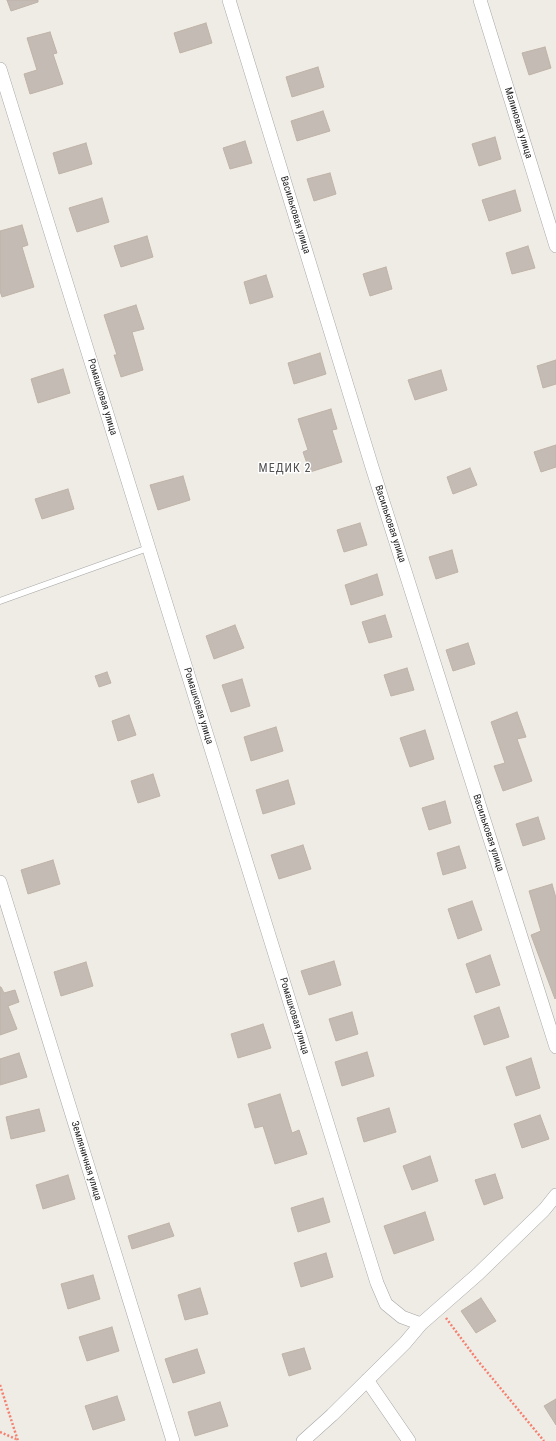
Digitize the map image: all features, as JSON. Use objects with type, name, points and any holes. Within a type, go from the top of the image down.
[{"type":"street","name":"Васильковая улица","points":[[229,0],[372,468],[556,1047]]},
{"type":"street","name":"Малиновая улица","points":[[480,0],[556,246]]},
{"type":"street","name":"Ромашковая улица","points":[[0,69],[377,1283],[386,1304],[402,1317],[421,1324]]},
{"type":"street","name":"Земляничная улица","points":[[0,882],[173,1441]]},
{"type":"street","points":[[303,1441],[406,1343],[421,1324],[478,1274],[544,1210],[556,1195]]},
{"type":"street","points":[[367,1380],[410,1441]]},
{"type":"lane","points":[[0,601],[148,548]]},
{"type":"path","points":[[439,1309],[478,1361],[544,1441]]},
{"type":"path","points":[[0,1385],[17,1440]]},
{"type":"path","points":[[0,1432],[17,1440]]},
{"type":"building","points":[[7,0],[38,0],[38,2],[11,11]]},
{"type":"building","points":[[206,23],[212,43],[180,53],[174,33]]},
{"type":"building","points":[[50,32],[57,53],[53,54],[63,84],[30,94],[24,74],[37,70],[27,38]]},
{"type":"building","points":[[545,47],[551,68],[529,75],[522,53]]},
{"type":"building","points":[[318,67],[324,87],[292,97],[286,77]]},
{"type":"building","points":[[323,111],[330,131],[297,141],[291,121]]},
{"type":"building","points":[[495,137],[501,159],[479,166],[472,144]]},
{"type":"building","points":[[245,141],[252,163],[230,169],[223,148]]},
{"type":"building","points":[[86,143],[92,164],[59,174],[53,153]]},
{"type":"building","points":[[330,173],[336,194],[314,201],[307,179]]},
{"type":"building","points":[[515,190],[521,211],[489,221],[482,200]]},
{"type":"building","points":[[102,198],[109,222],[77,232],[69,208]]},
{"type":"building","points":[[22,225],[28,245],[22,247],[34,287],[2,297],[0,291],[0,231]]},
{"type":"building","points":[[147,236],[153,257],[121,267],[114,246]]},
{"type":"building","points":[[528,246],[535,268],[512,274],[506,253]]},
{"type":"building","points":[[386,267],[392,289],[370,296],[363,274]]},
{"type":"building","points":[[266,275],[273,297],[250,304],[244,282]]},
{"type":"building","points":[[136,305],[144,329],[132,332],[143,370],[121,377],[114,355],[117,355],[104,315]]},
{"type":"building","points":[[320,353],[326,374],[294,384],[288,363]]},
{"type":"building","points":[[556,360],[556,384],[543,388],[537,366]]},
{"type":"building","points":[[63,369],[70,393],[38,403],[31,379]]},
{"type":"building","points":[[441,370],[447,390],[415,400],[408,380]]},
{"type":"building","points":[[331,409],[337,429],[332,430],[342,462],[310,472],[303,452],[308,450],[298,419]]},
{"type":"building","points":[[556,445],[556,467],[541,472],[534,452]]},
{"type":"building","points":[[470,468],[477,485],[453,494],[447,477]]},
{"type":"building","points":[[183,476],[190,500],[158,510],[150,485]]},
{"type":"building","points":[[68,489],[74,509],[42,519],[35,499]]},
{"type":"building","points":[[360,523],[367,545],[344,552],[337,530]]},
{"type":"building","points":[[452,550],[458,572],[436,579],[429,557]]},
{"type":"building","points":[[377,574],[383,595],[351,605],[345,585]]},
{"type":"building","points":[[385,615],[392,637],[369,643],[362,622]]},
{"type":"building","points":[[235,625],[244,648],[214,659],[206,636]]},
{"type":"building","points":[[468,643],[475,664],[453,671],[446,650]]},
{"type":"building","points":[[407,668],[414,690],[391,696],[384,675]]},
{"type":"building","points":[[107,672],[111,683],[99,687],[95,676]]},
{"type":"building","points":[[242,679],[250,706],[231,712],[222,685]]},
{"type":"building","points":[[517,712],[526,737],[517,739],[532,781],[503,791],[494,766],[505,763],[491,722]]},
{"type":"building","points":[[129,715],[136,735],[118,741],[112,721]]},
{"type":"building","points":[[276,727],[283,751],[251,761],[244,737]]},
{"type":"building","points":[[425,730],[434,759],[410,767],[400,738]]},
{"type":"building","points":[[153,774],[160,796],[138,803],[131,781]]},
{"type":"building","points":[[288,780],[295,804],[263,814],[256,790]]},
{"type":"building","points":[[445,801],[451,823],[429,830],[422,808]]},
{"type":"building","points":[[538,817],[545,839],[523,846],[516,824]]},
{"type":"building","points":[[303,845],[311,869],[279,879],[271,855]]},
{"type":"building","points":[[459,846],[466,868],[443,875],[437,853]]},
{"type":"building","points":[[53,860],[60,884],[28,894],[21,870]]},
{"type":"building","points":[[552,884],[556,898],[555,999],[531,935],[541,931],[529,891]]},
{"type":"building","points":[[472,901],[482,930],[458,939],[448,909]]},
{"type":"building","points":[[490,955],[500,985],[476,993],[466,964]]},
{"type":"building","points":[[334,961],[341,985],[309,995],[301,971]]},
{"type":"building","points":[[86,962],[93,986],[61,996],[54,972]]},
{"type":"building","points":[[0,987],[4,993],[15,990],[19,1002],[8,1006],[17,1029],[0,1035]]},
{"type":"building","points":[[499,1007],[509,1037],[484,1045],[474,1016]]},
{"type":"building","points":[[352,1012],[358,1034],[336,1041],[329,1019]]},
{"type":"building","points":[[263,1024],[271,1048],[238,1058],[231,1034]]},
{"type":"building","points":[[367,1052],[374,1076],[342,1086],[335,1062]]},
{"type":"building","points":[[19,1053],[27,1077],[0,1085],[0,1059]]},
{"type":"building","points":[[531,1058],[540,1088],[516,1096],[506,1067]]},
{"type":"building","points":[[280,1094],[292,1133],[299,1130],[307,1154],[275,1164],[263,1126],[255,1128],[248,1104]]},
{"type":"building","points":[[389,1108],[396,1132],[364,1142],[357,1118]]},
{"type":"building","points":[[39,1109],[45,1131],[11,1139],[6,1117]]},
{"type":"building","points":[[540,1115],[549,1139],[522,1148],[514,1124]]},
{"type":"building","points":[[430,1156],[438,1181],[412,1190],[403,1166]]},
{"type":"building","points":[[495,1174],[503,1198],[484,1205],[475,1180]]},
{"type":"building","points":[[68,1175],[75,1199],[43,1209],[36,1185]]},
{"type":"building","points":[[323,1198],[330,1222],[298,1232],[291,1208]]},
{"type":"building","points":[[425,1212],[434,1240],[394,1254],[384,1226]]},
{"type":"building","points":[[169,1223],[174,1236],[132,1249],[128,1236]]},
{"type":"building","points":[[326,1253],[333,1277],[301,1287],[294,1263]]},
{"type":"building","points":[[93,1275],[100,1299],[68,1309],[61,1284]]},
{"type":"building","points":[[200,1288],[208,1314],[185,1320],[178,1295]]},
{"type":"building","points":[[481,1298],[496,1321],[476,1333],[461,1311]]},
{"type":"building","points":[[112,1327],[119,1351],[87,1361],[79,1337]]},
{"type":"building","points":[[304,1348],[311,1369],[289,1376],[282,1354]]},
{"type":"building","points":[[197,1349],[205,1373],[173,1383],[165,1359]]},
{"type":"building","points":[[117,1396],[125,1420],[93,1430],[85,1406]]},
{"type":"building","points":[[556,1399],[556,1425],[544,1406]]},
{"type":"building","points":[[220,1402],[228,1426],[195,1436],[188,1412]]},
{"type":"district","name":"МЕДИК 2","points":[[285,469]]}]
